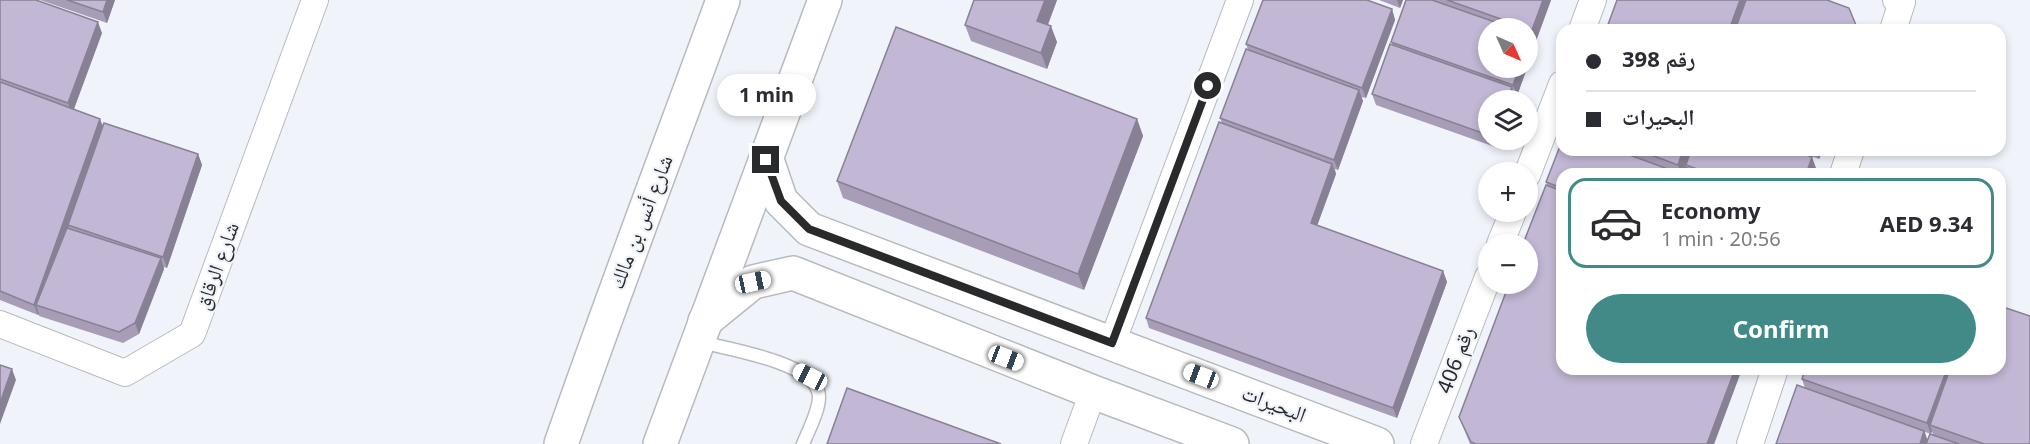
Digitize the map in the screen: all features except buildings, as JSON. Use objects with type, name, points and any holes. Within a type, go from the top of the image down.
[{"type":"street","name":"شارع الرقاق","points":[[0,324],[125,373],[192,334],[315,0]]},
{"type":"street","name":"شارع أنس بن مالك","points":[[561,444],[723,0]]},
{"type":"street","points":[[660,444],[825,0]]},
{"type":"street","points":[[1112,343],[1240,0]]},
{"type":"street","points":[[1584,24],[1593,0]]},
{"type":"street","points":[[1895,24],[1902,2],[1896,0]]},
{"type":"street","points":[[1532,162],[1556,100]]},
{"type":"street","name":"البحيرات","points":[[766,160],[781,201],[809,229],[1377,444]]},
{"type":"street","points":[[855,298],[843,283],[838,272],[843,261],[853,255],[879,256]]},
{"type":"street","points":[[702,331],[753,282],[793,273],[1093,392],[1232,444]]},
{"type":"street","name":"رقم 406","points":[[1424,444],[1481,294]]},
{"type":"street","points":[[1749,444],[1773,375]]},
{"type":"street","points":[[1074,444],[1093,392]]},
{"type":"lane","points":[[702,331],[783,363],[810,377],[819,392],[817,412],[803,444]]},
{"type":"route","points":[[766,160],[781,201],[809,229],[1112,343],[1208,86]]}]
